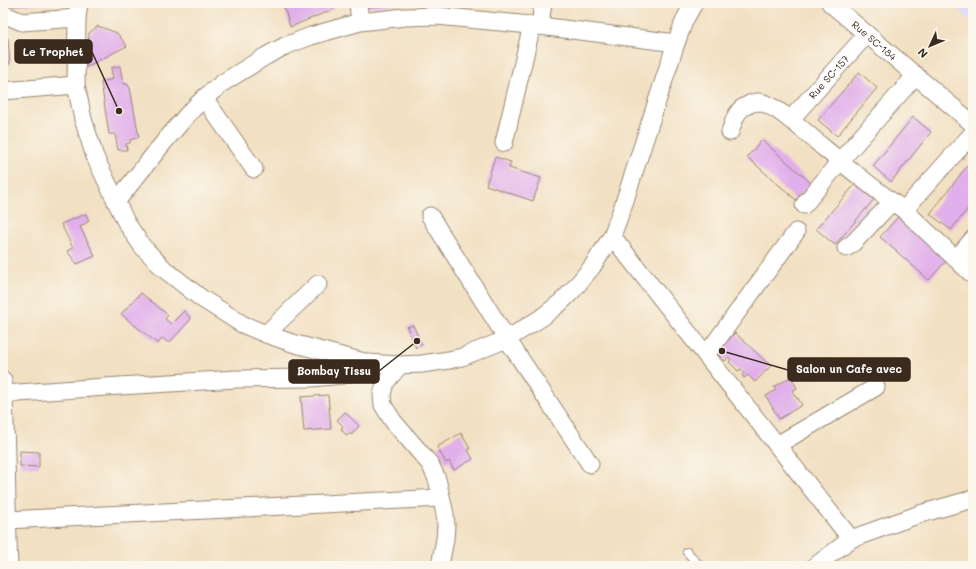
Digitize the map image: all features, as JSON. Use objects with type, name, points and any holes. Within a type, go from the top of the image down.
[{"type":"street","points":[[358,3],[360,22]]},
{"type":"street","points":[[504,143],[543,3]]},
{"type":"street","points":[[3,14],[22,22],[78,10],[76,85],[83,120],[95,158],[126,222],[142,246],[164,269],[201,298],[242,324],[266,334],[292,343],[368,363],[400,365],[422,364],[449,360],[476,352],[507,339],[541,318],[560,303],[592,267],[612,236],[676,43],[685,19],[694,3]]},
{"type":"street","name":"Rue SC-184","points":[[830,3],[973,124]]},
{"type":"street","points":[[116,202],[188,114],[204,98],[224,82],[272,52],[311,36],[360,22],[405,17],[437,16],[536,25],[676,43]]},
{"type":"street","name":"Rue SC-157","points":[[790,120],[867,34]]},
{"type":"street","points":[[804,204],[916,75]]},
{"type":"street","points":[[3,91],[76,85]]},
{"type":"street","points":[[204,98],[254,169]]},
{"type":"street","points":[[730,132],[735,118],[741,108],[758,102],[774,108],[898,206],[973,275]]},
{"type":"street","points":[[846,248],[898,206],[973,133]]},
{"type":"street","points":[[430,216],[507,339],[590,464]]},
{"type":"street","points":[[706,355],[796,232]]},
{"type":"street","points":[[612,236],[851,539]]},
{"type":"street","points":[[956,259],[973,239]]},
{"type":"street","points":[[266,334],[318,284]]},
{"type":"street","points":[[9,566],[3,387],[120,386],[230,380],[311,378],[343,375],[358,370],[368,363]]},
{"type":"street","points":[[400,365],[385,383],[382,395],[383,405],[393,421],[430,464],[437,479],[445,514],[446,526],[440,566]]},
{"type":"street","points":[[777,445],[876,387]]},
{"type":"street","points":[[7,520],[441,498]]},
{"type":"street","points":[[815,566],[851,539],[913,517],[973,499]]},
{"type":"lane","points":[[687,552],[700,566]]},
{"type":"shaded area","points":[[950,3],[973,3],[973,23]]},
{"type":"building","points":[[12,3],[37,3],[37,4],[12,6]]},
{"type":"building","points":[[283,3],[334,3],[334,9],[290,27]]},
{"type":"building","points":[[367,3],[400,3],[400,4],[368,7]]},
{"type":"building","points":[[98,26],[117,33],[127,46],[86,67],[89,33]]},
{"type":"building","points":[[3,38],[8,38],[10,64],[3,64]]},
{"type":"building","points":[[120,66],[123,84],[127,84],[130,88],[139,137],[130,140],[130,143],[126,144],[127,150],[118,150],[115,134],[109,134],[101,82],[113,79],[111,68]]},
{"type":"building","points":[[859,72],[877,88],[837,136],[818,120]]},
{"type":"building","points":[[913,117],[931,132],[891,182],[873,166]]},
{"type":"building","points":[[762,140],[811,183],[796,200],[747,157]]},
{"type":"building","points":[[495,157],[511,162],[509,168],[541,178],[533,201],[486,185]]},
{"type":"building","points":[[967,166],[973,171],[973,202],[951,230],[930,214]]},
{"type":"building","points":[[858,181],[876,197],[835,245],[816,229]]},
{"type":"building","points":[[86,214],[89,221],[80,227],[95,256],[77,264],[67,251],[73,248],[61,224]]},
{"type":"building","points":[[898,217],[947,260],[929,280],[880,237]]},
{"type":"building","points":[[141,293],[168,315],[165,319],[171,324],[184,311],[191,319],[169,343],[162,338],[158,344],[121,314]]},
{"type":"building","points":[[413,325],[422,345],[416,348],[407,327]]},
{"type":"building","points":[[735,333],[771,366],[755,382],[748,375],[744,378],[742,375],[744,372],[741,369],[738,371],[729,362],[731,360],[729,357],[725,361],[716,353]]},
{"type":"building","points":[[791,377],[797,388],[792,391],[802,405],[779,419],[766,396],[776,390],[774,387]]},
{"type":"building","points":[[328,395],[331,429],[304,431],[301,397]]},
{"type":"building","points":[[345,412],[359,426],[351,435],[349,433],[347,436],[341,429],[343,426],[337,420]]},
{"type":"building","points":[[461,433],[470,449],[468,450],[473,459],[454,470],[449,461],[446,463],[437,447]]},
{"type":"building","points":[[20,451],[39,452],[39,467],[20,466]]},
{"type":"place","name":"Le Trophet","points":[[119,111]]},
{"type":"place","name":"Bombay Tissu","points":[[417,341]]},
{"type":"place","name":"Salon un Cafe avec","points":[[722,351]]}]
